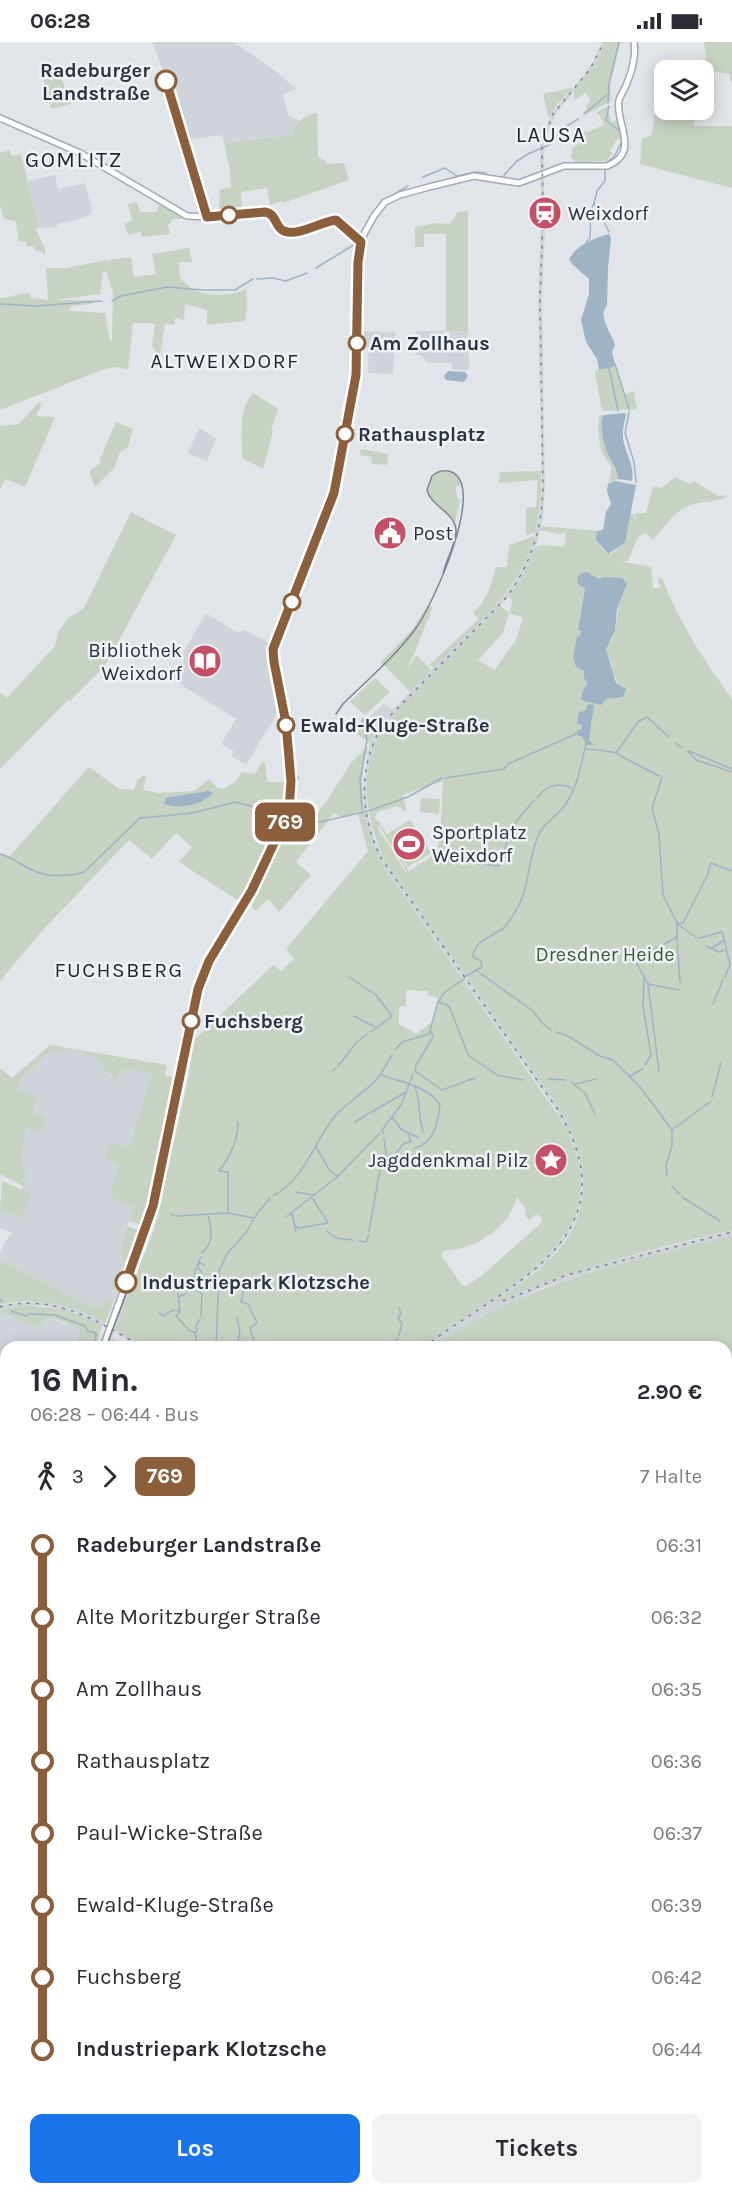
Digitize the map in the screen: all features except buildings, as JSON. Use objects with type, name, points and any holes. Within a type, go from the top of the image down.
[{"type":"main road","points":[[105,1341],[151,1214],[174,1113],[198,989],[209,961],[252,890],[289,811],[291,781],[286,723],[273,649],[334,493],[356,375],[358,262],[361,242],[374,216],[382,206],[400,195],[469,177],[484,177],[516,183],[564,166],[607,166],[613,163],[620,155],[625,142],[618,104],[631,70],[635,51],[634,42]]},
{"type":"main road","points":[[0,118],[80,153],[187,216],[214,217],[265,212],[273,215],[281,230],[286,232],[309,230],[336,220],[361,242]]},
{"type":"shaded area","points":[[152,42],[233,42],[274,70],[296,89],[283,94],[288,115],[299,121],[293,135],[224,143],[222,135],[183,140],[167,81]]},
{"type":"shaded area","points":[[602,42],[605,42],[597,62],[555,115],[544,144],[544,199],[549,211],[545,231],[542,295],[545,487],[543,518],[536,547],[521,579],[506,600],[397,711],[381,732],[368,766],[366,789],[368,814],[374,839],[387,865],[560,1109],[580,1153],[582,1194],[576,1219],[567,1237],[548,1261],[495,1302],[537,1284],[589,1267],[732,1230],[732,1236],[590,1272],[539,1289],[480,1317],[442,1341],[430,1341],[511,1285],[552,1251],[564,1236],[572,1218],[578,1194],[579,1171],[572,1141],[557,1111],[384,867],[374,847],[366,825],[363,795],[367,757],[372,736],[379,725],[370,716],[384,703],[392,710],[503,598],[518,577],[532,546],[539,517],[542,487],[538,300],[541,218],[540,143],[552,113],[594,60]]},
{"type":"shaded area","points":[[55,175],[58,189],[85,183],[92,210],[90,214],[80,219],[57,224],[57,227],[39,228],[28,181]]},
{"type":"shaded area","points":[[361,331],[395,332],[393,374],[368,373],[369,347],[360,346]]},
{"type":"shaded area","points":[[416,331],[444,331],[444,335],[450,335],[450,331],[468,332],[469,370],[452,370],[452,363],[428,363],[421,355],[415,355]]},
{"type":"shaded area","points":[[199,428],[216,439],[207,461],[188,453]]},
{"type":"shaded area","points":[[206,613],[238,633],[244,630],[272,644],[270,659],[278,706],[274,719],[246,765],[232,756],[234,751],[221,744],[236,719],[172,679],[185,660],[181,657]]},
{"type":"shaded area","points":[[69,1048],[99,1059],[106,1072],[117,1082],[120,1073],[127,1069],[152,1074],[129,1147],[106,1159],[119,1166],[116,1200],[133,1207],[123,1240],[121,1259],[129,1263],[114,1301],[107,1298],[101,1308],[82,1302],[0,1260],[4,1244],[12,1232],[0,1228],[0,1210],[21,1218],[30,1194],[21,1190],[27,1175],[21,1160],[26,1126],[32,1112],[16,1089],[21,1079],[48,1054]]},
{"type":"shaded area","points":[[125,1292],[129,1293],[115,1329],[135,1341],[130,1341],[114,1331],[111,1337],[117,1341],[107,1341]]},
{"type":"shaded area","points":[[31,1302],[74,1308],[75,1306],[105,1323],[103,1326],[72,1311],[47,1306],[24,1305],[0,1310],[0,1305]]},
{"type":"shaded area","points":[[4,1313],[38,1329],[44,1318],[71,1325],[80,1330],[77,1341],[0,1341],[0,1314]]},
{"type":"green space","points":[[605,42],[621,42],[610,84],[611,101],[585,115],[583,112],[588,109],[586,106],[590,101],[589,97],[585,93],[574,100],[574,90],[597,62]]},
{"type":"green space","points":[[704,42],[732,42],[732,82],[730,82],[730,74],[714,72],[714,60],[705,60]]},
{"type":"green space","points":[[59,71],[71,104],[51,109],[43,79]]},
{"type":"green space","points":[[572,89],[555,107],[549,119],[543,94]]},
{"type":"green space","points":[[608,106],[611,122],[618,120],[623,139],[617,139],[610,151],[613,154],[605,161],[575,162],[571,157],[573,147],[581,142],[579,140],[585,135],[583,130],[587,132],[604,125],[596,113]]},
{"type":"green space","points":[[317,113],[318,157],[326,161],[326,164],[344,163],[349,180],[283,203],[281,201],[270,205],[267,188],[241,192],[242,212],[219,214],[220,189],[231,188],[224,143],[292,135],[301,120]]},
{"type":"green space","points":[[654,120],[695,120],[694,126],[732,126],[732,188],[640,164],[642,138],[652,134]]},
{"type":"green space","points":[[10,150],[11,156],[21,154],[39,228],[36,229],[45,249],[45,255],[40,251],[36,252],[34,247],[27,246],[26,242],[19,241],[16,222],[3,218],[0,204],[0,153]]},
{"type":"green space","points":[[162,200],[188,219],[172,219],[168,224],[170,234],[142,237],[140,232],[128,235],[124,224],[132,221],[128,204],[137,202],[140,212],[156,212]]},
{"type":"green space","points":[[468,211],[468,332],[446,331],[446,234],[424,234],[424,247],[415,247],[415,227],[437,223],[450,224],[458,212]]},
{"type":"green space","points":[[189,248],[192,262],[179,262],[180,278],[200,292],[220,295],[246,289],[245,321],[207,325],[207,310],[185,304],[184,320],[175,318],[174,325],[165,324],[160,354],[158,355],[152,347],[155,324],[133,323],[128,369],[114,367],[102,370],[0,410],[0,298],[30,294],[31,298],[48,300],[46,268],[67,268],[107,260],[107,264],[109,260],[131,257],[134,277],[156,274],[152,254]],"holes":[[[106,271],[113,292],[112,341],[110,341],[105,313],[69,311],[71,306],[92,304],[92,300],[56,300],[100,294],[103,272]]]},
{"type":"green space","points":[[615,364],[624,394],[634,391],[637,409],[602,411],[595,371],[613,367]]},
{"type":"green space","points":[[253,393],[278,409],[263,469],[242,458],[243,415]]},
{"type":"green space","points":[[38,403],[42,404],[36,416],[55,417],[25,487],[5,479],[0,489],[0,426],[19,424]]},
{"type":"green space","points":[[599,415],[605,415],[602,418],[604,443],[618,476],[618,479],[608,484],[611,467],[600,445]]},
{"type":"green space","points":[[116,422],[133,429],[128,447],[120,452],[114,468],[95,487],[89,471],[100,464]]},
{"type":"green space","points":[[361,449],[388,454],[387,465],[372,464],[371,457],[360,455]]},
{"type":"green space","points":[[541,471],[541,499],[536,532],[526,535],[526,508],[536,507],[538,480],[499,483],[500,472]]},
{"type":"green space","points":[[444,472],[455,475],[461,485],[455,487],[458,499],[460,499],[455,523],[433,500],[428,489],[433,477]]},
{"type":"green space","name":"Dresdner Heide","points":[[676,477],[690,484],[694,481],[718,496],[727,495],[722,499],[690,505],[681,510],[672,517],[653,540],[643,530],[645,533],[638,537],[628,561],[620,561],[651,567],[653,588],[660,588],[658,579],[662,578],[693,641],[732,699],[732,1230],[579,1271],[491,1305],[549,1260],[564,1243],[574,1225],[583,1187],[577,1148],[560,1109],[387,865],[373,831],[369,813],[367,777],[370,760],[385,726],[406,701],[500,606],[510,613],[512,600],[508,597],[521,579],[536,547],[542,545],[564,547],[566,532],[560,534],[540,530],[541,526],[597,531],[597,539],[602,549],[611,554],[625,543],[629,516],[633,514],[637,522],[635,513],[646,513],[653,486],[661,488]],"holes":[[[591,574],[599,579],[610,577],[626,589],[619,605],[614,634],[606,649],[612,666],[612,674],[618,685],[624,687],[623,697],[606,699],[587,687],[577,636],[579,637],[581,631],[578,630],[585,588]],[[509,613],[523,618],[516,639],[495,670],[478,660],[503,633]],[[585,711],[593,721],[589,740],[593,743],[586,743],[582,736],[578,736],[577,730],[582,728],[582,725],[577,724]],[[443,781],[437,853],[406,873],[378,828],[381,824],[375,818],[377,812],[398,806],[404,811],[406,809],[403,795]]]},
{"type":"green space","points":[[131,512],[176,535],[105,666],[0,769],[0,693],[7,698],[55,646],[58,633],[67,619],[84,608]]},
{"type":"green space","points":[[535,536],[518,575],[494,608],[434,668],[429,665],[479,619],[473,613],[488,592],[496,567],[507,567],[509,545]]},
{"type":"green space","points":[[428,605],[433,608],[429,613],[431,615],[407,671],[416,655],[432,670],[410,692],[381,662],[412,630]]},
{"type":"green space","points":[[375,678],[390,692],[365,715],[350,702]]},
{"type":"green space","points":[[363,717],[367,720],[371,717],[379,724],[370,742],[356,734],[362,725],[360,723]]},
{"type":"green space","points":[[369,745],[365,759],[363,796],[365,814],[376,850],[384,867],[563,1122],[576,1156],[580,1186],[575,1212],[563,1236],[523,1277],[429,1341],[135,1341],[115,1329],[155,1227],[189,1074],[194,1040],[273,965],[281,971],[294,959],[286,949],[368,851],[358,814],[341,817],[334,813],[296,862],[311,875],[279,912],[268,899],[255,911],[252,905],[284,836],[296,839],[324,805],[351,763]],"holes":[[[406,990],[428,991],[428,995],[439,999],[431,1023],[416,1034],[399,1024],[399,1007],[406,1006]],[[517,1197],[525,1208],[526,1217],[530,1220],[536,1214],[542,1218],[540,1224],[480,1277],[466,1286],[462,1285],[441,1255],[444,1251],[479,1241],[499,1228],[507,1219]]]},
{"type":"green space","points":[[262,762],[265,762],[267,782],[287,782],[287,806],[284,817],[242,903],[179,862],[192,847],[176,833],[152,859],[129,840],[41,932],[0,981],[0,853],[10,856],[89,767],[119,789],[134,790],[138,779],[144,775],[146,777],[143,790],[158,793],[194,791],[209,779],[218,788],[224,789],[236,781],[242,772],[255,774]],"holes":[[[206,792],[200,802],[184,805],[170,797]]]},
{"type":"green space","points":[[421,798],[440,799],[439,814],[420,812]]},
{"type":"green space","name":"Sportplatz Weixdorf","points":[[410,820],[431,853],[408,867],[395,847],[409,871],[407,872],[380,827],[382,826],[387,834]]},
{"type":"green space","points":[[50,1045],[68,1048],[48,1054],[21,1079],[17,1089],[38,1098],[32,1112],[47,1118],[41,1132],[26,1127],[21,1160],[27,1175],[23,1186],[0,1174],[0,1068],[12,1078]]},
{"type":"green space","points":[[70,1048],[167,1065],[165,1076],[179,1078],[143,1225],[129,1221],[133,1207],[116,1200],[110,1194],[119,1166],[105,1159],[110,1142],[129,1147],[152,1074],[127,1069],[120,1073],[116,1083],[112,1082],[113,1077],[106,1072],[98,1059]]},
{"type":"green space","points":[[2,1181],[31,1194],[21,1218],[0,1210]]},
{"type":"green space","points":[[127,1226],[138,1230],[142,1235],[132,1264],[121,1260]]},
{"type":"green space","points":[[732,1236],[732,1341],[442,1341],[503,1306],[539,1290],[654,1255]]},
{"type":"green space","points":[[0,1260],[82,1302],[101,1308],[107,1298],[114,1301],[105,1323],[75,1307],[74,1309],[37,1302],[0,1305]]},
{"type":"green space","points":[[24,1305],[65,1309],[102,1325],[98,1341],[77,1341],[80,1330],[62,1321],[45,1318],[39,1329],[4,1313],[0,1314],[0,1310]]},
{"type":"water","points":[[609,234],[611,238],[607,305],[603,314],[615,345],[612,352],[615,364],[613,367],[599,370],[597,359],[586,342],[581,320],[589,294],[589,279],[569,259],[586,243]]},
{"type":"water","points":[[448,371],[465,372],[468,376],[464,382],[446,380],[444,376]]},
{"type":"water","points":[[626,414],[623,438],[631,464],[632,481],[618,479],[605,448],[602,432],[602,418],[605,415]]},
{"type":"water","points":[[615,481],[636,485],[625,543],[608,554],[596,540],[597,531],[603,530],[606,512],[611,504],[607,491],[608,484]]},
{"type":"water","points":[[587,572],[599,579],[622,578],[627,584],[617,609],[615,631],[606,649],[616,683],[626,689],[623,697],[606,699],[601,705],[581,700],[583,690],[588,683],[584,678],[584,671],[576,667],[573,657],[577,636],[579,637],[581,631],[578,630],[585,588],[578,585],[577,578],[581,573]]},
{"type":"water","points":[[588,704],[594,705],[589,740],[595,745],[585,745],[582,736],[578,736],[577,729],[582,728],[577,724],[579,712],[585,711]]},
{"type":"water","points":[[209,791],[213,793],[196,804],[177,806],[164,804],[166,798]]},
{"type":"waterway","points":[[608,103],[609,83],[619,42]]},
{"type":"waterway","points":[[584,114],[607,95]]},
{"type":"waterway","points":[[609,106],[606,120],[622,133]]},
{"type":"waterway","points":[[504,175],[517,161],[551,144],[564,128],[578,119]]},
{"type":"waterway","points":[[605,163],[614,157],[622,141]]},
{"type":"waterway","points":[[423,177],[445,168],[457,176],[475,172],[486,173]]},
{"type":"waterway","points":[[605,169],[605,181],[597,191],[594,203],[609,232]]},
{"type":"waterway","points":[[388,198],[408,186]]},
{"type":"waterway","points":[[586,242],[590,238],[591,210],[594,203]]},
{"type":"waterway","points":[[316,268],[355,244]]},
{"type":"waterway","points":[[257,279],[273,278],[286,281],[307,273]]},
{"type":"waterway","points":[[112,301],[121,296],[167,287],[235,290],[253,279]]},
{"type":"waterway","points":[[0,304],[35,306],[102,301]]},
{"type":"waterway","points":[[615,364],[629,409]]},
{"type":"waterway","points":[[609,368],[618,411]]},
{"type":"waterway","points":[[629,412],[625,433],[634,462],[636,482]]},
{"type":"waterway","points":[[599,750],[616,753],[638,722],[647,717],[669,737]]},
{"type":"waterway","points":[[362,810],[360,781],[367,739],[363,719]]},
{"type":"waterway","points":[[445,778],[504,769],[508,764],[578,733]]},
{"type":"waterway","points":[[675,743],[682,748]]},
{"type":"waterway","points":[[466,976],[482,967],[481,961],[473,957],[476,947],[483,940],[501,930],[515,912],[524,892],[540,832],[562,809],[573,791],[586,744]]},
{"type":"waterway","points":[[586,749],[597,750]]},
{"type":"waterway","points":[[688,751],[696,760],[732,772]]},
{"type":"waterway","points":[[689,751],[732,769]]},
{"type":"waterway","points":[[617,754],[659,776]]},
{"type":"waterway","points":[[659,1071],[648,984],[635,960],[677,937],[677,923],[663,895],[659,834],[652,808],[662,777]]},
{"type":"waterway","points":[[292,817],[320,822],[368,811],[408,797],[442,778]]},
{"type":"waterway","points":[[537,798],[544,790],[552,786],[561,785],[572,788]]},
{"type":"waterway","points":[[509,836],[510,829],[534,800]]},
{"type":"waterway","points":[[0,854],[40,873],[74,874],[84,872],[140,818],[193,813],[235,802],[285,815]]},
{"type":"waterway","points":[[479,864],[499,866],[508,839]]},
{"type":"waterway","points":[[696,937],[677,924],[683,923],[707,876],[711,863],[732,871]]},
{"type":"waterway","points":[[699,938],[722,932],[730,964],[725,977]]},
{"type":"waterway","points":[[677,938],[680,982]]},
{"type":"waterway","points":[[712,948],[723,941]]},
{"type":"waterway","points":[[706,946],[719,952],[724,950]]},
{"type":"waterway","points":[[477,971],[533,1011],[551,1030]]},
{"type":"waterway","points":[[349,977],[376,995],[392,1016],[371,1032]]},
{"type":"waterway","points":[[644,978],[643,1006],[651,1055],[645,1065]]},
{"type":"waterway","points":[[395,1050],[402,1042],[429,1034],[438,1002],[444,993],[464,979]]},
{"type":"waterway","points":[[713,1004],[723,980]]},
{"type":"waterway","points":[[648,984],[679,990]]},
{"type":"waterway","points":[[438,1002],[450,1008],[468,1055],[497,1075],[523,1080]]},
{"type":"waterway","points":[[354,1016],[375,1027]]},
{"type":"waterway","points":[[431,1031],[433,1037],[416,1065],[415,1071],[442,1090],[475,1078]]},
{"type":"waterway","points":[[556,1032],[568,1036],[600,1056],[613,1060],[640,1087],[672,1130],[672,1146],[666,1165],[667,1176]]},
{"type":"waterway","points":[[338,1066],[357,1042],[367,1034]]},
{"type":"waterway","points":[[273,1196],[294,1180],[327,1126],[345,1106],[377,1079],[392,1055]]},
{"type":"waterway","points":[[712,1097],[721,1063]]},
{"type":"waterway","points":[[333,1071],[336,1068]]},
{"type":"waterway","points":[[630,1076],[643,1069]]},
{"type":"waterway","points":[[384,1134],[382,1130],[401,1105],[413,1074]]},
{"type":"waterway","points":[[381,1075],[422,1089],[440,1105],[438,1119],[431,1137],[427,1142],[415,1148]]},
{"type":"waterway","points":[[548,1079],[565,1080]]},
{"type":"waterway","points":[[576,1084],[596,1079]]},
{"type":"waterway","points":[[571,1082],[585,1093],[595,1114]]},
{"type":"waterway","points":[[415,1087],[423,1132]]},
{"type":"waterway","points":[[370,1113],[406,1092]]},
{"type":"waterway","points":[[672,1130],[711,1101]]},
{"type":"waterway","points":[[355,1122],[368,1114]]},
{"type":"waterway","points":[[392,1117],[401,1129],[408,1133],[411,1142],[404,1143],[396,1153]]},
{"type":"waterway","points":[[228,1213],[228,1172],[219,1171],[233,1148],[238,1122]]},
{"type":"waterway","points":[[286,1217],[337,1177],[380,1133]]},
{"type":"waterway","points":[[409,1133],[419,1138]]},
{"type":"waterway","points":[[369,1231],[381,1164],[387,1160],[384,1139]]},
{"type":"waterway","points":[[316,1147],[330,1171],[337,1176]]},
{"type":"waterway","points":[[672,1186],[679,1194]]},
{"type":"waterway","points":[[296,1192],[312,1195]]},
{"type":"waterway","points":[[682,1197],[720,1221]]},
{"type":"waterway","points":[[216,1341],[219,1271],[227,1254],[247,1231],[270,1198]]},
{"type":"waterway","points":[[295,1226],[299,1228],[328,1223],[313,1199]]},
{"type":"waterway","points":[[171,1214],[176,1216],[228,1213],[253,1218]]},
{"type":"waterway","points":[[292,1213],[296,1232]]},
{"type":"waterway","points":[[202,1253],[209,1245],[211,1236],[208,1216]]},
{"type":"waterway","points":[[327,1231],[336,1238],[353,1240]]},
{"type":"waterway","points":[[359,1241],[366,1242],[369,1235]]},
{"type":"waterway","points":[[201,1257],[195,1271],[194,1287],[202,1294],[201,1316]]},
{"type":"waterway","points":[[198,1265],[200,1263],[205,1265]]},
{"type":"waterway","points":[[197,1268],[202,1273]]},
{"type":"waterway","points":[[244,1288],[241,1302],[248,1304],[257,1323],[250,1328],[254,1341]]},
{"type":"waterway","points":[[178,1293],[180,1312],[176,1316],[195,1333]]},
{"type":"waterway","points":[[179,1297],[185,1294]]},
{"type":"waterway","points":[[399,1308],[401,1313],[398,1318],[402,1324],[399,1335]]},
{"type":"waterway","points":[[11,1311],[26,1316],[29,1314],[55,1315],[85,1326],[88,1331],[96,1333],[95,1341]]},
{"type":"waterway","points":[[159,1313],[164,1316],[171,1311],[179,1311]]},
{"type":"waterway","points":[[237,1317],[240,1333],[238,1341]]},
{"type":"waterway","points":[[198,1341],[195,1333],[200,1319]]},
{"type":"waterway","points":[[395,1341],[398,1338]]},
{"type":"tram line","points":[[336,714],[408,638],[433,596],[444,572],[454,545],[461,519],[463,497],[460,480],[448,471],[432,476],[427,490],[429,496],[455,525],[454,542],[443,574]]},
{"type":"tram line","points":[[108,1341],[152,1226],[201,995],[214,961],[253,899],[289,822],[298,777]]},
{"type":"railway","points":[[433,1341],[523,1279],[551,1254],[572,1226],[582,1193],[578,1155],[558,1110],[381,858],[368,823],[364,787],[366,770],[370,752],[387,719],[505,599],[522,573],[533,546],[540,517],[543,487],[540,300],[543,218],[542,143],[553,114],[590,69],[604,42]]},
{"type":"railway","points":[[503,1301],[567,1275],[732,1232]]},
{"type":"railway","points":[[0,1307],[20,1304],[57,1307],[92,1319],[132,1341]]},
{"type":"bus line","name":"769","points":[[126,1282],[153,1206],[198,989],[209,961],[246,902],[289,811],[291,781],[286,723],[273,649],[332,503],[356,375],[358,262],[361,242],[336,220],[309,230],[286,232],[281,230],[273,215],[265,212],[207,217],[166,81]]},
{"type":"place","name":"Radeburger Landstraße","points":[[166,81]]},
{"type":"place","name":"Weixdorf","points":[[545,213]]},
{"type":"place","name":"Am Zollhaus","points":[[357,343]]},
{"type":"place","name":"Rathausplatz","points":[[345,434]]},
{"type":"place","name":"Post","points":[[390,533]]},
{"type":"place","name":"Bibliothek Weixdorf","points":[[205,661]]},
{"type":"place","name":"Ewald-Kluge-Straße","points":[[286,725]]},
{"type":"place","name":"Sportplatz Weixdorf","points":[[409,844]]},
{"type":"place","name":"Fuchsberg","points":[[191,1021]]},
{"type":"place","name":"Jagddenkmal Pilz","points":[[551,1160]]},
{"type":"place","name":"Industriepark Klotzsche","points":[[126,1282]]},
{"type":"district","name":"LAUSA","points":[[551,135]]},
{"type":"district","name":"GOMLITZ","points":[[74,160]]},
{"type":"district","name":"ALTWEIXDORF","points":[[225,361]]},
{"type":"district","name":"FUCHSBERG","points":[[119,970]]}]
